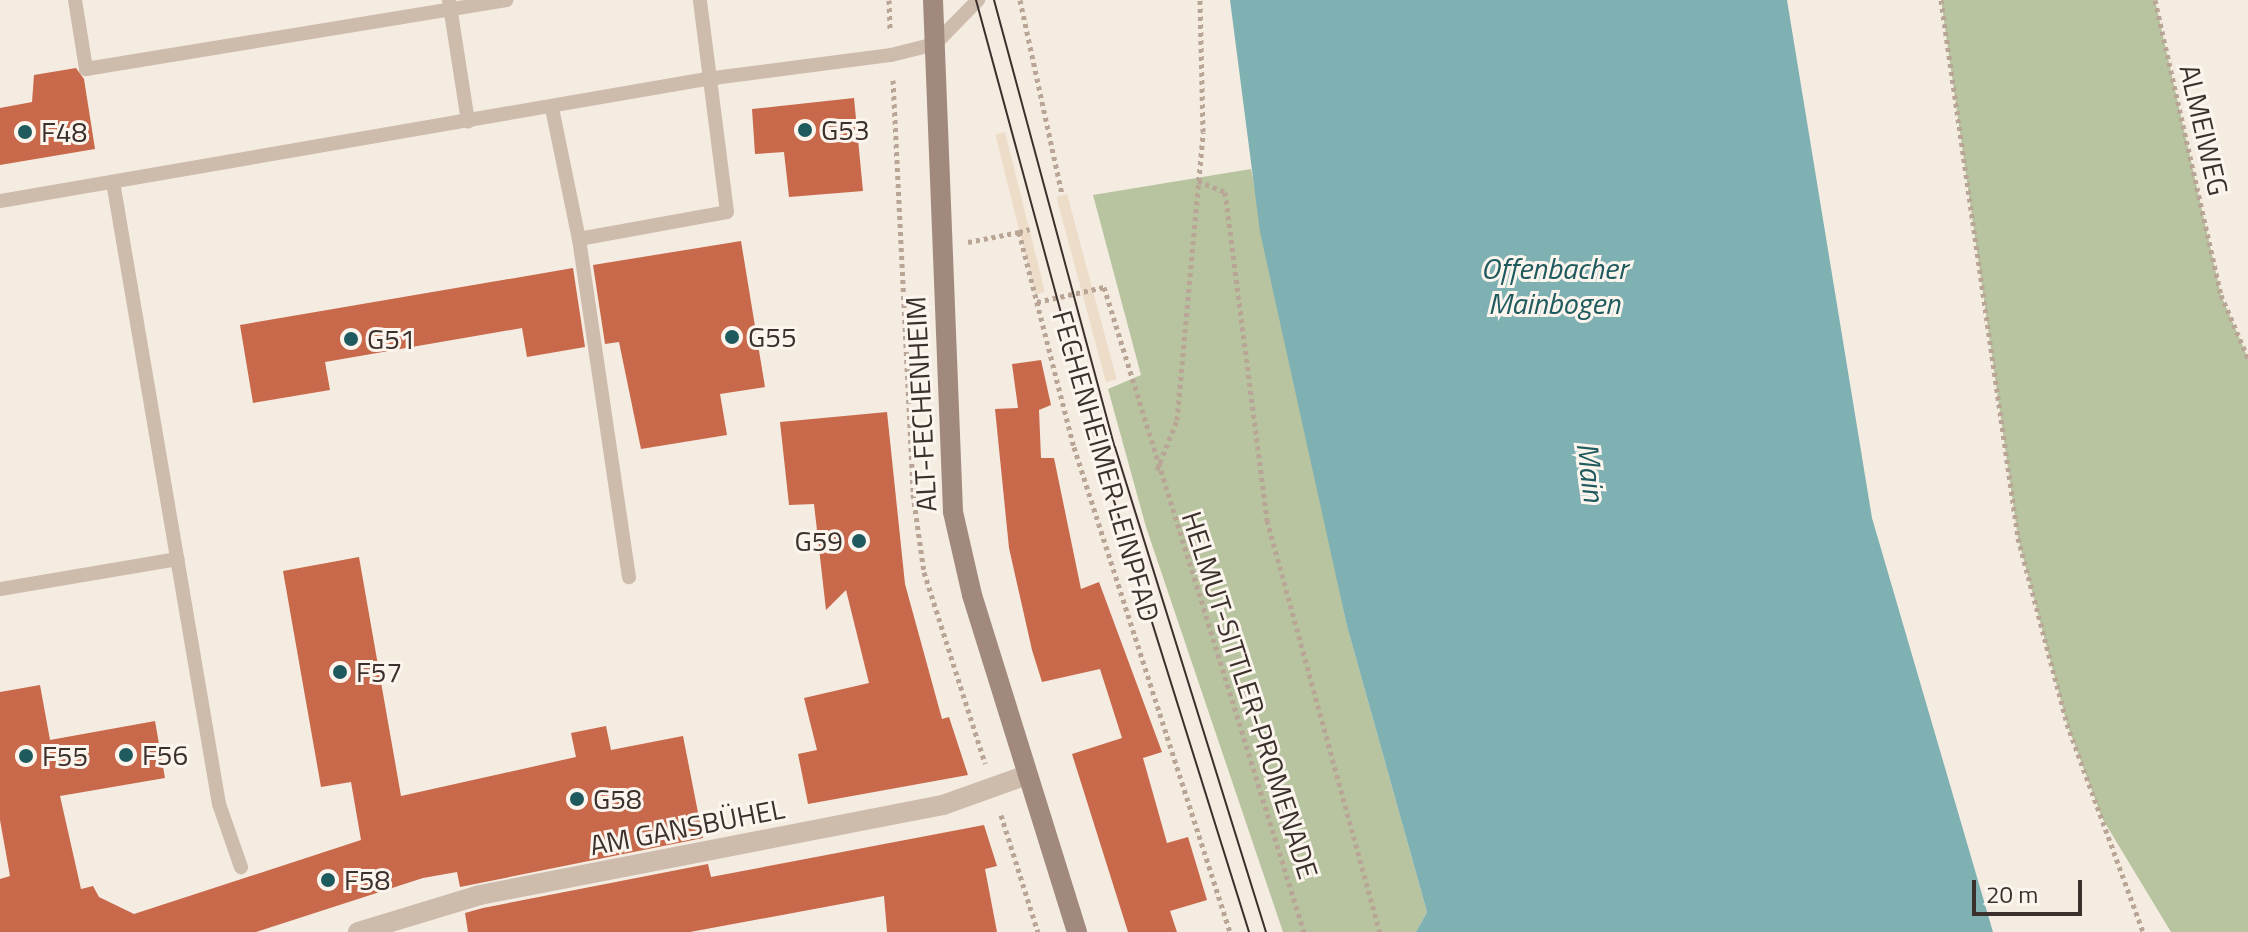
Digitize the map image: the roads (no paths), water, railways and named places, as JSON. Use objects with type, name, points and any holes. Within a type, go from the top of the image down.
[{"type":"street","name":"ALT-FECHENHEIM","points":[[933,0],[953,512],[1027,775],[1077,932]]},
{"type":"street","name":"AM GANSBÜHEL","points":[[358,932],[480,895],[943,805],[1027,775]]},
{"type":"lane","points":[[75,0],[86,69],[450,5],[506,0]]},
{"type":"lane","points":[[579,239],[727,212],[706,79],[700,0]]},
{"type":"lane","points":[[0,201],[706,79],[891,55],[935,44],[978,0]]},
{"type":"lane","points":[[450,5],[468,122]]},
{"type":"lane","points":[[552,108],[579,239],[629,577]]},
{"type":"lane","points":[[113,182],[219,804],[241,867]]},
{"type":"lane","points":[[0,589],[177,559]]},
{"type":"water","name":"Offenbacher Mainbogen","points":[[1230,0],[1787,0],[1872,518],[1993,932],[1416,932],[1427,912],[1347,626],[1260,232]]},
{"type":"tram line","points":[[976,0],[1099,453],[1249,932]]},
{"type":"tram line","points":[[994,0],[1115,447],[1266,932]]},
{"type":"place","name":"G53","points":[[805,130]]},
{"type":"place","name":"F48","points":[[25,132]]},
{"type":"place","name":"G55","points":[[732,337]]},
{"type":"place","name":"G51","points":[[351,339]]},
{"type":"place","name":"G59","points":[[859,541]]},
{"type":"place","name":"F57","points":[[340,672]]},
{"type":"place","name":"F56","points":[[126,755]]},
{"type":"place","name":"F55","points":[[26,756]]},
{"type":"place","name":"G58","points":[[577,799]]},
{"type":"place","name":"F58","points":[[328,880]]},
{"type":"water label","name":"Main","points":[[1591,472]]}]
